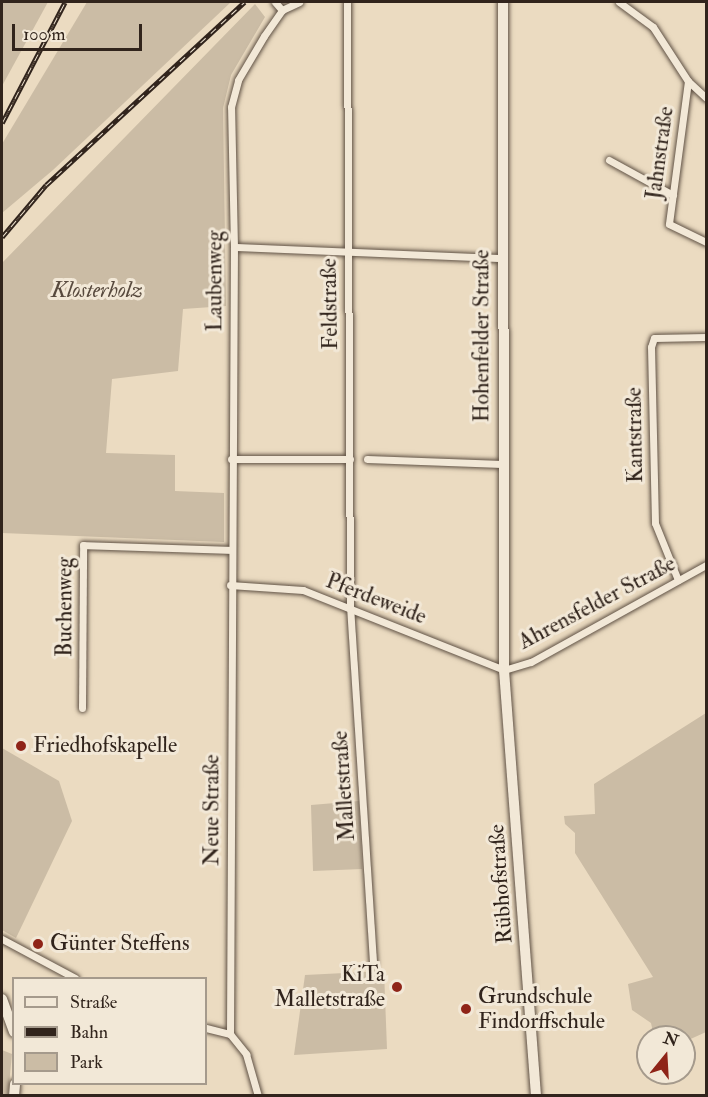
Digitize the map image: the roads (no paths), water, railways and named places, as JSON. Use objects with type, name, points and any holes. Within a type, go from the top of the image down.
[{"type":"street","points":[[275,2],[282,10],[298,2]]},
{"type":"street","name":"Feldstraße","points":[[347,2],[350,606]]},
{"type":"street","name":"Hohenfelder Straße","points":[[503,2],[501,258],[504,670]]},
{"type":"street","points":[[619,2],[653,27],[688,81],[706,98]]},
{"type":"street","name":"Laubenweg","points":[[230,585],[234,247],[231,107],[238,80],[282,10]]},
{"type":"street","name":"Jahnstraße","points":[[688,81],[669,224],[706,242]]},
{"type":"street","points":[[609,160],[673,195]]},
{"type":"street","points":[[234,247],[501,258]]},
{"type":"street","name":"Kantstraße","points":[[678,580],[655,523],[651,347],[654,338],[706,337]]},
{"type":"street","points":[[231,459],[350,459]]},
{"type":"street","points":[[367,459],[502,464]]},
{"type":"street","name":"Buchenweg","points":[[82,708],[83,545],[230,550]]},
{"type":"street","name":"Ahrensfelder Straße","points":[[504,670],[531,662],[706,565]]},
{"type":"street","name":"Pferdeweide","points":[[230,585],[303,590],[350,606],[504,670]]},
{"type":"street","name":"Neue Straße","points":[[230,585],[230,1034]]},
{"type":"street","name":"Malletstraße","points":[[350,606],[373,964]]},
{"type":"street","name":"Rübhofstraße","points":[[504,670],[536,1095]]},
{"type":"street","points":[[2,939],[73,977]]},
{"type":"street","points":[[2,999],[12,1026]]},
{"type":"street","points":[[207,1028],[230,1034],[246,1054],[258,1095]]},
{"type":"railway","points":[[2,123],[65,2]]},
{"type":"railway","points":[[2,237],[46,185],[244,2]]},
{"type":"place","name":"Friedhofskapelle","points":[[21,746]]},
{"type":"place","name":"Günter Steffens","points":[[38,944]]},
{"type":"place","name":"KiTa Malletstraße","points":[[397,987]]},
{"type":"place","name":"Grundschule Findorffschule","points":[[466,1009]]},
{"type":"park label","name":"Klosterholz","points":[[97,291]]}]
